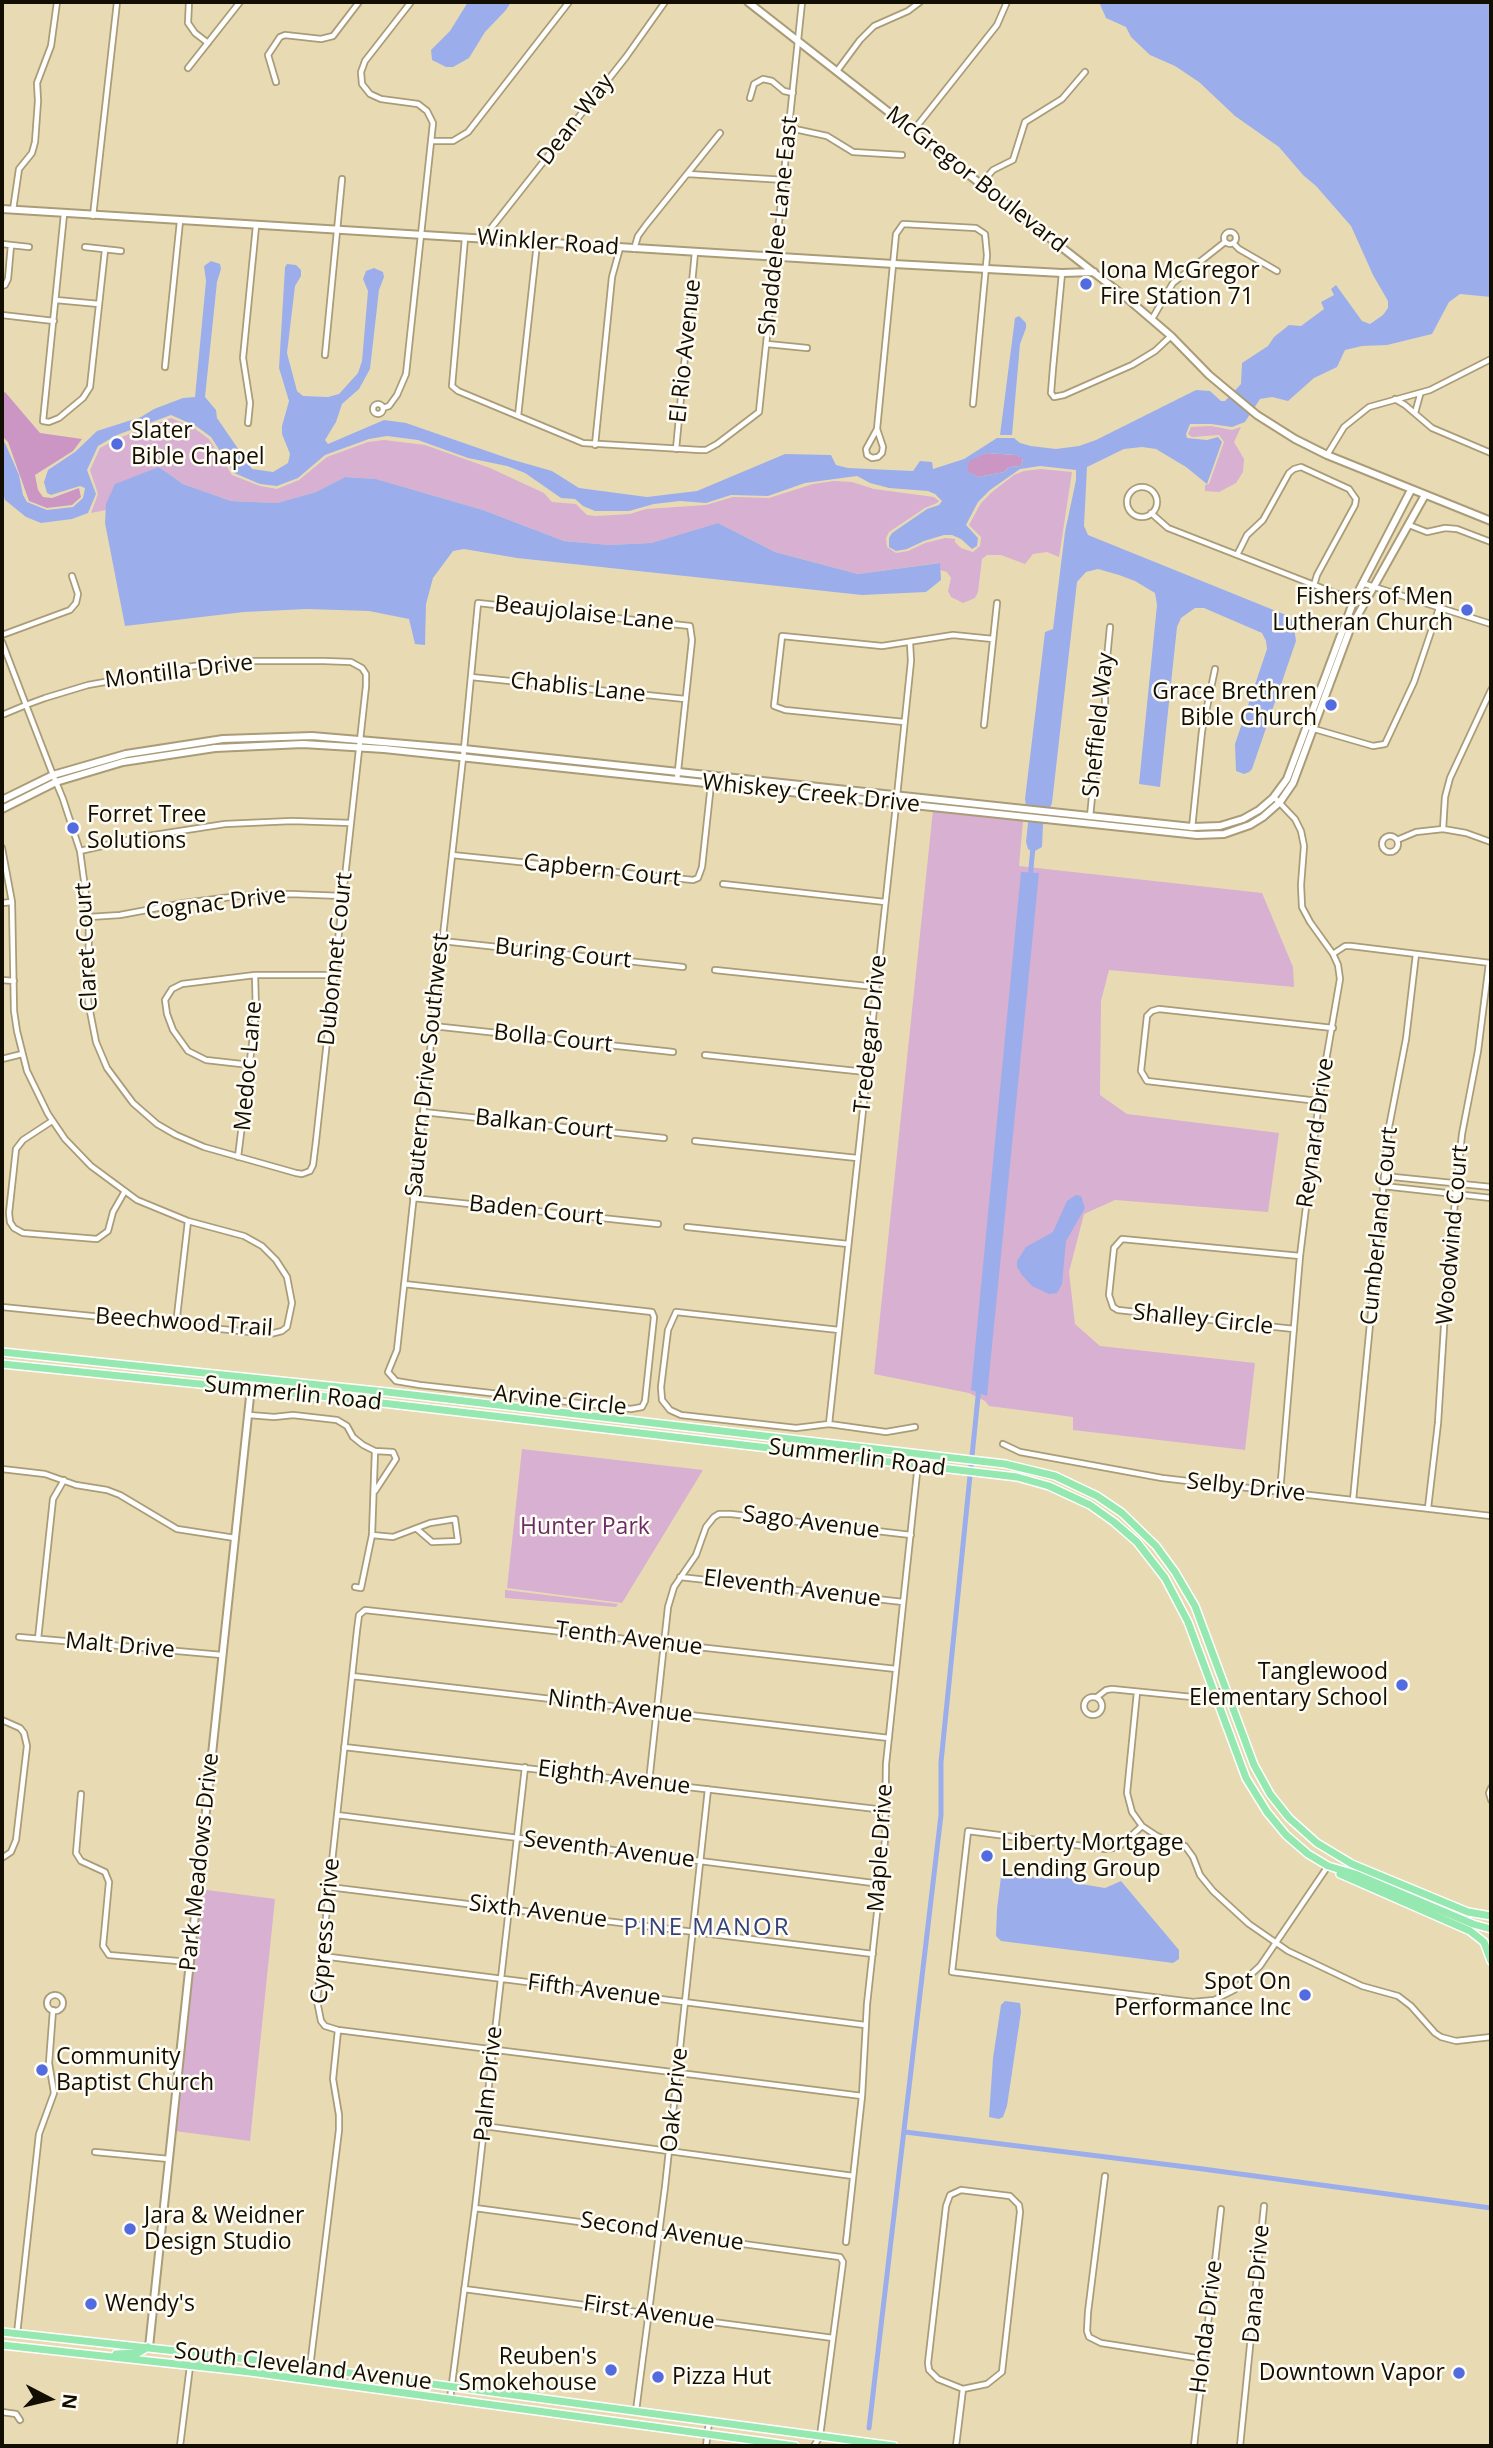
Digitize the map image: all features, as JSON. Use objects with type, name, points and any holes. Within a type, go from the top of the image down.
[{"type":"main road","name":"Summerlin Road","points":[[2,1352],[984,1461],[1026,1467],[1063,1479],[1097,1496],[1134,1524],[1166,1559],[1195,1606],[1259,1776],[1275,1801],[1302,1831],[1325,1849],[1352,1864],[1468,1912],[1491,1916]]},
{"type":"main road","name":"Summerlin Road","points":[[2,1364],[251,1389],[982,1472],[1024,1479],[1062,1491],[1102,1513],[1137,1542],[1161,1571],[1177,1598],[1242,1769],[1255,1795],[1286,1835],[1308,1854],[1328,1866],[1355,1874],[1491,1928]]},
{"type":"main road","points":[[1328,1866],[1354,1881],[1471,1931],[1486,1944],[1491,1961]]},
{"type":"main road","points":[[1468,1912],[1479,1917],[1491,1928]]},
{"type":"main road","name":"South Cleveland Avenue","points":[[2,2332],[310,2367],[894,2446]]},
{"type":"main road","name":"South Cleveland Avenue","points":[[2,2345],[288,2377],[795,2446]]},
{"type":"main road","points":[[107,2356],[138,2353],[149,2347]]},
{"type":"main road","points":[[190,2365],[198,2359],[231,2357]]},
{"type":"main road","points":[[288,2377],[310,2367]]},
{"type":"main road","points":[[609,2421],[630,2417],[636,2411]]},
{"type":"street","points":[[13,210],[19,169],[32,153],[35,142],[37,83],[51,46],[57,2]]},
{"type":"street","points":[[93,216],[117,2]]},
{"type":"street","points":[[188,2],[187,17],[191,28],[208,43]]},
{"type":"street","points":[[188,68],[240,2]]},
{"type":"street","points":[[276,82],[268,55],[280,37],[285,35],[321,39],[333,36],[359,2]]},
{"type":"street","points":[[383,408],[389,406],[397,396],[406,374],[433,122],[424,107],[375,97],[365,89],[361,78],[365,61],[411,2]]},
{"type":"street","points":[[432,141],[453,141],[468,131],[569,2]]},
{"type":"street","name":"Dean Way","points":[[489,240],[492,228],[665,2]]},
{"type":"street","name":"McGregor Boulevard","points":[[748,2],[1152,319],[1226,390],[1257,415],[1326,455],[1491,521]]},
{"type":"street","name":"Shaddelee Lane East","points":[[676,449],[706,450],[759,412],[802,2]]},
{"type":"street","points":[[837,71],[874,26],[920,2]]},
{"type":"street","points":[[913,131],[997,25],[1007,2]]},
{"type":"street","points":[[981,184],[993,170],[1013,160],[1025,122],[1062,99],[1085,72]]},
{"type":"street","points":[[751,98],[754,84],[763,79],[793,93]]},
{"type":"street","points":[[790,128],[827,136],[859,153],[902,155]]},
{"type":"street","points":[[634,249],[638,236],[720,133]]},
{"type":"street","points":[[687,174],[785,180]]},
{"type":"street","points":[[325,355],[342,179]]},
{"type":"street","name":"Winkler Road","points":[[2,209],[1062,274],[1094,272]]},
{"type":"street","points":[[64,214],[43,421],[59,418],[88,393],[105,250]]},
{"type":"street","points":[[165,366],[180,221]]},
{"type":"street","points":[[877,429],[883,447],[882,453],[872,458],[867,455],[866,449],[877,429],[898,228],[909,224],[982,230],[987,240],[973,404]]},
{"type":"street","points":[[248,423],[250,403],[243,372],[243,358],[257,226]]},
{"type":"street","points":[[1225,242],[1225,234],[1231,232],[1236,237],[1233,243]]},
{"type":"street","points":[[465,238],[452,386],[458,391],[577,441],[595,445],[676,449]]},
{"type":"street","points":[[1152,319],[1173,283],[1225,242],[1233,243],[1238,249],[1277,271]]},
{"type":"street","points":[[518,416],[537,243]]},
{"type":"street","points":[[2,244],[29,247]]},
{"type":"street","points":[[2,286],[8,279],[11,245]]},
{"type":"street","points":[[86,247],[121,251]]},
{"type":"street","points":[[595,445],[612,276],[620,248]]},
{"type":"street","name":"El Rio Avenue","points":[[676,449],[695,252]]},
{"type":"street","points":[[1062,274],[1052,368],[1051,393],[1054,397],[1064,396],[1132,365],[1156,351],[1171,336]]},
{"type":"street","points":[[56,300],[99,304]]},
{"type":"street","points":[[2,315],[54,321]]},
{"type":"street","points":[[767,344],[807,348]]},
{"type":"street","points":[[1326,455],[1339,433],[1354,417],[1377,403],[1420,394],[1442,386],[1491,359]]},
{"type":"street","points":[[1415,414],[1420,394]]},
{"type":"street","points":[[1394,399],[1432,428],[1491,453]]},
{"type":"street","points":[[1237,555],[1247,535],[1263,520],[1289,473],[1301,467],[1349,489],[1356,499],[1356,505],[1314,585]]},
{"type":"street","points":[[1146,487],[1155,494],[1156,508],[1151,513],[1143,517],[1131,512],[1127,500],[1133,489],[1146,487]]},
{"type":"street","name":"Whiskey Creek Drive","points":[[2,800],[55,779],[123,762],[215,748],[360,743],[1211,835],[1238,830],[1256,821],[1280,802],[1296,778],[1310,728],[1354,600],[1411,490]]},
{"type":"street","name":"Whiskey Creek Drive","points":[[1192,831],[1232,824],[1259,810],[1274,797],[1289,774],[1363,604],[1424,495]]},
{"type":"street","points":[[1151,513],[1168,528],[1363,604]]},
{"type":"street","points":[[1409,525],[1427,532],[1457,528],[1491,542]]},
{"type":"street","points":[[2,635],[70,610],[76,603],[78,594],[72,576]]},
{"type":"street","points":[[1362,583],[1491,624]]},
{"type":"street","name":"Beaujolaise Lane","points":[[478,603],[690,626],[692,640],[685,699]]},
{"type":"street","name":"Sautern Drive Southwest","points":[[388,1372],[397,1350],[478,603]]},
{"type":"street","points":[[984,725],[997,603]]},
{"type":"street","points":[[1310,728],[1373,746],[1385,744],[1414,682],[1439,608]]},
{"type":"street","name":"Sheffield Way","points":[[1089,820],[1100,725],[1105,705],[1110,627]]},
{"type":"street","points":[[904,722],[785,710],[774,706],[780,639],[784,635],[882,646],[953,635],[993,639]]},
{"type":"street","name":"Claret Court","points":[[2,642],[70,818],[80,851],[89,917],[87,989],[91,1023],[101,1055],[115,1080],[133,1103],[163,1128],[191,1142],[302,1174],[310,1171]]},
{"type":"street","name":"Tredegar Drive","points":[[829,1424],[886,902],[911,643]]},
{"type":"street","name":"Montilla Drive","points":[[2,715],[88,685],[194,666],[288,661],[345,662],[360,666]]},
{"type":"street","name":"Dubonnet Court","points":[[310,1171],[313,1166],[367,680],[360,666]]},
{"type":"street","points":[[1192,831],[1202,731],[1215,670]]},
{"type":"street","name":"Chablis Lane","points":[[471,677],[685,699]]},
{"type":"street","points":[[1443,830],[1445,797],[1450,778],[1491,690]]},
{"type":"street","points":[[677,776],[685,699]]},
{"type":"street","name":"Whiskey Creek Drive","points":[[677,776],[711,783],[896,799]]},
{"type":"street","name":"Whiskey Creek Drive","points":[[2,809],[55,779]]},
{"type":"street","name":"Capbern Court","points":[[452,855],[693,880],[698,878],[702,867],[711,783]]},
{"type":"street","name":"Reynard Drive","points":[[1274,797],[1295,819],[1303,838],[1300,892],[1302,907],[1333,954],[1340,979],[1319,1101],[1300,1256],[1280,1492]]},
{"type":"street","points":[[80,851],[141,836],[225,824],[292,821],[351,823]]},
{"type":"street","points":[[1397,840],[1416,832],[1443,830],[1465,833],[1491,842]]},
{"type":"street","name":"Beechwood Trail","points":[[2,848],[12,902],[13,1011],[22,1054],[34,1089],[52,1121],[99,1174],[125,1191],[160,1210],[188,1221],[244,1236],[267,1250],[287,1278],[292,1296],[287,1327],[270,1334],[2,1307]]},
{"type":"street","points":[[723,884],[886,902]]},
{"type":"street","name":"Cognac Drive","points":[[89,917],[120,915],[184,903],[239,897],[290,894],[343,896]]},
{"type":"street","points":[[2,903],[12,902]]},
{"type":"street","name":"Buring Court","points":[[442,941],[683,967]]},
{"type":"street","points":[[1333,954],[1345,946],[1351,946],[1490,963]]},
{"type":"street","name":"Cumberland Court","points":[[1353,1500],[1384,1176],[1392,1108],[1408,1026],[1416,954]]},
{"type":"street","name":"Woodwind Court","points":[[1428,1508],[1438,1423],[1455,1194],[1466,1104],[1481,1031],[1490,963]]},
{"type":"street","points":[[715,970],[876,987]]},
{"type":"street","points":[[250,1065],[194,1056],[179,1041],[168,1020],[165,1006],[168,994],[177,986],[255,975],[334,975]]},
{"type":"street","name":"Medoc Lane","points":[[239,1157],[256,1012],[255,975]]},
{"type":"street","points":[[2,980],[14,981]]},
{"type":"street","points":[[1319,1101],[1147,1081],[1141,1071],[1147,1016],[1159,1009],[1333,1028]]},
{"type":"street","name":"Bolla Court","points":[[433,1026],[673,1052]]},
{"type":"street","points":[[2,1059],[22,1054]]},
{"type":"street","points":[[705,1055],[866,1072]]},
{"type":"street","name":"Balkan Court","points":[[423,1112],[664,1138]]},
{"type":"street","points":[[52,1121],[23,1140],[16,1149],[9,1213],[14,1228],[23,1233],[97,1239],[108,1231],[113,1212],[125,1191]]},
{"type":"street","points":[[695,1141],[857,1158]]},
{"type":"street","points":[[1384,1176],[1491,1187]]},
{"type":"street","points":[[1383,1186],[1491,1198]]},
{"type":"street","name":"Baden Court","points":[[413,1198],[658,1224]]},
{"type":"street","points":[[176,1325],[188,1221]]},
{"type":"street","points":[[687,1227],[848,1244]]},
{"type":"street","name":"Shalley Circle","points":[[1294,1329],[1118,1310],[1112,1307],[1109,1295],[1114,1248],[1122,1239],[1300,1256]]},
{"type":"street","name":"Arvine Circle","points":[[388,1372],[396,1381],[408,1383],[631,1409],[642,1406],[645,1401],[654,1317],[652,1312],[404,1283]]},
{"type":"street","points":[[839,1330],[676,1312],[668,1330],[661,1387],[663,1400],[670,1410],[681,1415],[796,1428],[829,1424],[886,1432],[915,1427]]},
{"type":"street","name":"Park Meadows Drive","points":[[149,2347],[252,1378]]},
{"type":"street","points":[[249,1415],[293,1415],[337,1420],[347,1426],[358,1442],[375,1451],[393,1452],[396,1459],[375,1491]]},
{"type":"street","name":"Selby Drive","points":[[1003,1444],[1020,1452],[1057,1457],[1132,1474],[1491,1516]]},
{"type":"street","points":[[355,1587],[361,1588],[372,1535],[375,1451]]},
{"type":"street","name":"Maple Drive","points":[[846,2242],[862,2096],[865,2025],[886,1840],[889,1738],[919,1454]]},
{"type":"street","points":[[2,1469],[45,1474],[114,1492],[182,1531],[235,1538]]},
{"type":"street","points":[[38,1639],[53,1499],[64,1480]]},
{"type":"street","name":"Sago Avenue","points":[[680,1577],[696,1555],[706,1527],[719,1514],[911,1535]]},
{"type":"street","points":[[372,1535],[393,1537],[430,1523],[455,1519],[458,1541],[432,1542],[417,1529]]},
{"type":"street","points":[[649,1782],[663,1643],[671,1594],[680,1577]]},
{"type":"street","name":"Eleventh Avenue","points":[[680,1577],[903,1602]]},
{"type":"street","name":"Tenth Avenue","points":[[363,1611],[384,1610],[896,1669]]},
{"type":"street","name":"Cypress Drive","points":[[310,2367],[339,2130],[333,2085],[338,2030],[326,2026],[318,2014],[317,2001],[358,1619],[363,1611]]},
{"type":"street","name":"Malt Drive","points":[[19,1637],[222,1656]]},
{"type":"street","name":"Ninth Avenue","points":[[352,1676],[889,1738]]},
{"type":"street","points":[[1097,1697],[1102,1702],[1102,1708],[1098,1713],[1089,1714],[1085,1709],[1086,1701],[1106,1690],[1202,1698],[1226,1690]]},
{"type":"street","points":[[1137,1692],[1127,1793],[1132,1812],[1142,1826],[1157,1836],[1185,1846],[1194,1857],[1200,1875],[1213,1891],[1275,1943],[1315,1966],[1362,1986],[1398,1996],[1441,2037],[1456,2041],[1491,2037]]},
{"type":"street","points":[[2,1720],[20,1728],[27,1746],[16,1840],[11,1852],[2,1858]]},
{"type":"street","name":"Eighth Avenue","points":[[344,1747],[885,1810]]},
{"type":"street","name":"Palm Drive","points":[[450,2399],[475,2208],[524,1768]]},
{"type":"street","points":[[1491,1787],[1491,1800]]},
{"type":"street","name":"Oak Drive","points":[[636,2411],[660,2232],[708,1789]]},
{"type":"street","points":[[81,1794],[76,1853],[81,1861],[105,1872],[109,1882],[103,1946],[110,1955],[189,1962]]},
{"type":"street","name":"Seventh Avenue","points":[[336,1815],[881,1884]]},
{"type":"street","points":[[1142,1826],[1119,1847],[1105,1849],[968,1831],[952,1972],[1194,2002],[1214,2000],[1234,1990],[1260,1966],[1328,1866]]},
{"type":"street","name":"Sixth Avenue","points":[[329,1887],[873,1954]]},
{"type":"street","name":"Fifth Avenue","points":[[322,1956],[865,2025]]},
{"type":"street","points":[[17,2333],[39,2134],[54,2093],[49,2063],[54,2010]]},
{"type":"street","points":[[338,2030],[862,2096]]},
{"type":"street","points":[[484,2126],[853,2176]]},
{"type":"street","points":[[95,2152],[169,2159]]},
{"type":"street","points":[[1105,2176],[1088,2312],[1089,2337],[1101,2343],[1203,2359]]},
{"type":"street","points":[[961,2190],[1010,2196],[1019,2205],[1002,2372],[987,2384],[963,2389],[943,2382],[933,2375],[928,2363],[947,2200],[950,2195],[961,2190]]},
{"type":"street","name":"Dana Drive","points":[[1240,2446],[1264,2206]]},
{"type":"street","name":"Second Avenue","points":[[475,2208],[840,2257],[843,2264],[833,2337]]},
{"type":"street","name":"Honda Drive","points":[[1194,2446],[1221,2208]]},
{"type":"street","name":"First Avenue","points":[[464,2289],[833,2337]]},
{"type":"street","points":[[814,2446],[820,2436],[833,2337]]},
{"type":"street","points":[[180,2446],[190,2365]]},
{"type":"street","points":[[956,2446],[963,2389]]},
{"type":"street","points":[[2,2412],[16,2414],[20,2420]]},
{"type":"street","points":[[706,2446],[709,2421]]},
{"type":"green space","points":[[171,418],[194,428],[209,439],[232,475],[260,486],[277,489],[299,480],[327,457],[368,442],[384,440],[425,445],[490,468],[544,493],[552,502],[576,504],[587,515],[596,516],[706,505],[733,497],[769,498],[813,484],[834,481],[934,497],[939,501],[937,503],[889,532],[886,538],[887,547],[896,553],[945,538],[955,539],[961,548],[973,552],[980,546],[981,537],[969,525],[981,503],[992,492],[1014,475],[1024,471],[1041,469],[1072,472],[1059,557],[1047,552],[1033,554],[1025,564],[1001,555],[987,555],[982,559],[975,598],[963,603],[951,597],[948,591],[951,578],[947,572],[940,570],[939,563],[858,574],[775,552],[718,523],[651,543],[609,545],[564,541],[483,510],[376,479],[345,477],[316,492],[277,503],[231,501],[183,484],[159,467],[106,504],[106,510],[91,513],[98,494],[90,470],[100,448]]},
{"type":"green space","points":[[1211,426],[1232,430],[1241,427],[1234,442],[1244,459],[1243,472],[1236,483],[1219,492],[1205,491],[1205,485],[1209,484],[1224,442],[1219,435],[1192,437],[1188,434],[1191,427]]},
{"type":"green space","points":[[933,810],[1023,821],[1019,866],[1262,893],[1293,967],[1294,987],[1109,970],[1101,1001],[1100,1095],[1127,1114],[1279,1133],[1268,1212],[1115,1200],[1084,1214],[1069,1272],[1075,1324],[1100,1346],[1255,1363],[1245,1450],[1073,1430],[1073,1417],[989,1406],[969,1393],[874,1374]]},
{"type":"green space","name":"Hunter Park","points":[[522,1449],[703,1470],[622,1603],[507,1588]]},
{"type":"green space","points":[[505,1590],[618,1604],[616,1607],[505,1598]]},
{"type":"green space","points":[[200,1889],[275,1899],[250,2141],[175,2131]]},
{"type":"shaded area","points":[[5,392],[40,433],[82,439],[73,451],[35,475],[38,490],[43,497],[52,498],[79,488],[81,497],[72,505],[47,508],[29,501],[8,442],[2,436],[2,394]]},
{"type":"shaded area","points":[[986,453],[1015,455],[1023,458],[1021,466],[978,477],[966,471],[969,460]]},
{"type":"water","points":[[468,2],[511,2],[485,32],[469,58],[453,67],[446,67],[432,60],[431,50],[450,31]]},
{"type":"water","points":[[1099,2],[1491,2],[1491,297],[1460,294],[1449,302],[1432,334],[1387,345],[1345,350],[1337,367],[1314,378],[1288,401],[1272,397],[1260,399],[1245,422],[1232,427],[1190,424],[1187,438],[1207,440],[1218,437],[1222,442],[1207,484],[1186,467],[1156,449],[1142,447],[1124,449],[1087,467],[1084,526],[1088,535],[1286,615],[1293,621],[1296,641],[1249,772],[1244,774],[1236,771],[1235,744],[1267,649],[1262,633],[1204,608],[1195,608],[1181,618],[1177,627],[1160,787],[1139,784],[1157,605],[1155,593],[1119,575],[1098,569],[1086,572],[1077,582],[1052,803],[1043,825],[1042,847],[1033,852],[1028,849],[1025,799],[1045,632],[1053,629],[1076,470],[1040,466],[1020,469],[990,490],[978,502],[966,525],[978,538],[977,546],[972,549],[961,539],[944,535],[896,551],[889,547],[892,533],[927,509],[939,505],[942,501],[935,494],[889,488],[857,476],[805,483],[768,496],[731,495],[706,503],[680,501],[629,511],[595,511],[575,499],[561,498],[525,473],[507,466],[468,458],[418,440],[387,436],[369,439],[325,455],[298,478],[277,486],[260,484],[234,473],[211,437],[196,426],[171,415],[117,435],[98,446],[87,470],[96,494],[88,513],[72,519],[41,523],[26,517],[5,500],[2,490],[2,439],[19,475],[27,502],[47,510],[73,507],[83,498],[85,488],[80,486],[51,495],[47,493],[44,482],[48,470],[75,452],[97,431],[141,417],[183,398],[195,397],[206,281],[204,266],[211,261],[220,264],[221,269],[217,282],[205,397],[216,410],[217,418],[252,469],[273,472],[288,463],[290,454],[282,434],[289,401],[279,368],[285,267],[287,264],[296,265],[301,270],[301,276],[295,286],[287,353],[297,391],[303,396],[328,397],[339,394],[358,373],[362,361],[368,291],[363,279],[366,271],[374,268],[383,272],[384,277],[379,290],[370,369],[359,389],[342,404],[336,422],[325,440],[328,444],[384,420],[406,423],[552,471],[579,488],[647,497],[697,491],[785,454],[831,455],[836,465],[848,468],[913,471],[920,461],[932,462],[933,469],[964,459],[997,438],[1014,438],[1031,446],[1056,449],[1079,446],[1196,390],[1210,391],[1221,401],[1225,401],[1241,384],[1242,363],[1268,346],[1274,337],[1289,325],[1301,326],[1324,309],[1321,302],[1334,295],[1331,289],[1336,285],[1362,321],[1370,324],[1383,315],[1388,308],[1388,301],[1351,226],[1316,186],[1279,147],[1235,116],[1199,82],[1175,66],[1150,55],[1131,37],[1126,27],[1106,18]],"holes":[[[986,453],[1015,455],[1023,459],[1021,466],[1009,467],[1004,472],[978,477],[967,471],[969,461]]]},
{"type":"water","points":[[1019,316],[1026,323],[1026,328],[1020,344],[1012,435],[1000,435],[1015,318]]},
{"type":"water","points":[[159,467],[183,484],[231,501],[277,503],[316,492],[345,477],[376,479],[483,510],[564,541],[609,545],[651,543],[718,523],[775,552],[858,574],[940,563],[941,580],[926,592],[862,595],[517,558],[464,549],[453,551],[433,578],[426,604],[425,645],[415,644],[409,619],[369,611],[307,609],[244,612],[125,626],[105,523],[106,504],[115,484]]},
{"type":"water","points":[[1021,872],[1039,873],[987,1396],[971,1390]]},
{"type":"water","points":[[1076,1195],[1081,1196],[1085,1208],[1066,1241],[1062,1284],[1057,1293],[1049,1294],[1032,1286],[1017,1267],[1017,1261],[1026,1247],[1053,1232],[1067,1201]]},
{"type":"water","points":[[1006,1874],[1052,1879],[1067,1877],[1081,1884],[1105,1888],[1121,1881],[1179,1950],[1179,1959],[1173,1963],[1001,1941],[996,1936],[997,1909],[1001,1877]]},
{"type":"water","points":[[1005,2001],[1020,2003],[1021,2012],[1007,2106],[1003,2117],[999,2119],[989,2117],[993,2058],[1001,2005]]},
{"type":"waterway","points":[[1030,879],[1033,847]]},
{"type":"waterway","points":[[869,2428],[941,1815],[941,1762],[979,1387]]},
{"type":"waterway","points":[[905,2132],[1491,2208]]},
{"type":"place","name":"Iona McGregor Fire Station 71","points":[[1086,284]]},
{"type":"place","name":"Slater Bible Chapel","points":[[117,444]]},
{"type":"place","name":"Fishers of Men Lutheran Church","points":[[1467,610]]},
{"type":"place","name":"Grace Brethren Bible Church","points":[[1331,705]]},
{"type":"place","name":"Forret Tree Solutions","points":[[73,828]]},
{"type":"place","name":"Tanglewood Elementary School","points":[[1402,1685]]},
{"type":"place","name":"Liberty Mortgage Lending Group","points":[[987,1856]]},
{"type":"place","name":"Spot On Performance Inc","points":[[1305,1995]]},
{"type":"place","name":"Community Baptist Church","points":[[42,2070]]},
{"type":"place","name":"Jara & Weidner Design Studio","points":[[130,2229]]},
{"type":"place","name":"Wendy's","points":[[91,2304]]},
{"type":"place","name":"Reuben's Smokehouse","points":[[611,2370]]},
{"type":"place","name":"Downtown Vapor","points":[[1459,2373]]},
{"type":"place","name":"Pizza Hut","points":[[658,2377]]},
{"type":"district","name":"PINE MANOR","points":[[707,1928]]}]
